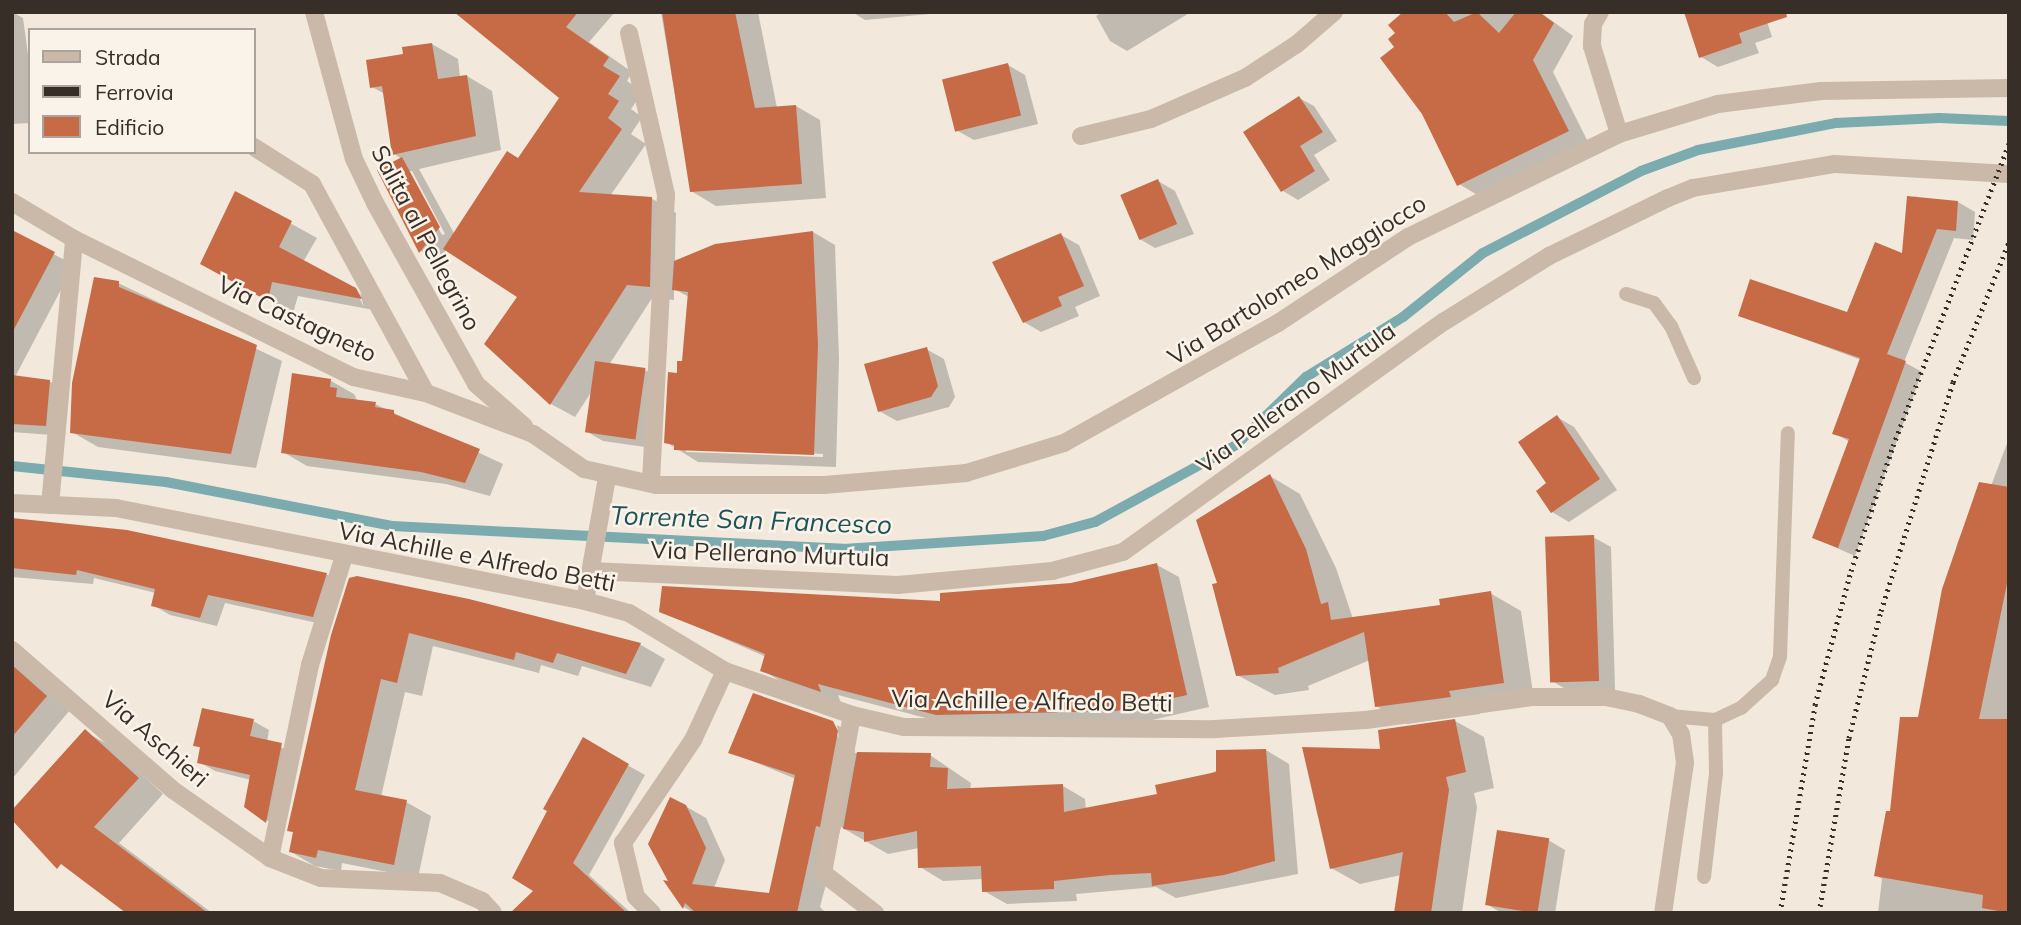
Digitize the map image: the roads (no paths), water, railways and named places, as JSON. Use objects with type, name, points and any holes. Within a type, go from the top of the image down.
[{"type":"street","points":[[1081,136],[1151,119],[1245,78],[1297,44],[1334,12]]},
{"type":"street","points":[[1600,12],[1593,24],[1592,46],[1619,134]]},
{"type":"street","name":"Salita al Pellegrino","points":[[311,14],[354,159],[375,203],[476,384],[533,434]]},
{"type":"street","points":[[629,33],[666,195],[651,484]]},
{"type":"street","name":"Via Bartolomeo Maggiocco","points":[[605,484],[824,485],[966,473],[1064,443],[1278,323],[1408,237],[1619,134],[1718,104],[1821,91],[2009,88]]},
{"type":"street","points":[[256,148],[312,184],[426,393]]},
{"type":"street","name":"Via Pellerano Murtula","points":[[591,571],[898,585],[1052,571],[1123,552],[1445,321],[1549,256],[1668,198],[1717,183],[1835,164],[2009,174]]},
{"type":"street","name":"Via Castagneto","points":[[12,202],[74,239],[353,377],[426,393],[533,434],[605,484]]},
{"type":"street","points":[[50,505],[74,239]]},
{"type":"street","points":[[585,601],[605,484]]},
{"type":"street","name":"Via Achille e Alfredo Betti","points":[[12,503],[116,508],[629,612],[725,671],[852,715],[904,727],[1215,729],[1366,720],[1531,697],[1606,697],[1670,716]]},
{"type":"street","points":[[270,858],[310,665],[344,556]]},
{"type":"street","name":"Via Aschieri","points":[[12,650],[173,790],[270,858],[321,878],[440,884],[481,901],[493,913]]},
{"type":"street","points":[[652,913],[636,897],[622,843],[693,740],[725,671]]},
{"type":"street","points":[[852,715],[823,873],[875,913]]},
{"type":"street","points":[[1663,913],[1685,763],[1681,734],[1670,716]]},
{"type":"lane","points":[[1626,294],[1654,303],[1671,326],[1694,378]]},
{"type":"lane","points":[[1670,716],[1715,720],[1758,696],[1772,680],[1780,657],[1788,433]]},
{"type":"lane","points":[[1704,877],[1716,773],[1715,720]]},
{"type":"waterway","name":"Torrente San Francesco","points":[[12,466],[166,482],[392,526],[843,549],[1043,536],[1095,522],[1236,445],[1306,377],[1403,317],[1483,253],[1641,171],[1698,150],[1836,123],[1939,118],[2009,121]]},
{"type":"railway","points":[[1780,913],[1815,705],[1851,571],[1893,446],[2009,144]]},
{"type":"railway","points":[[1819,913],[1849,738],[1881,611],[1953,382],[2009,242]]}]
